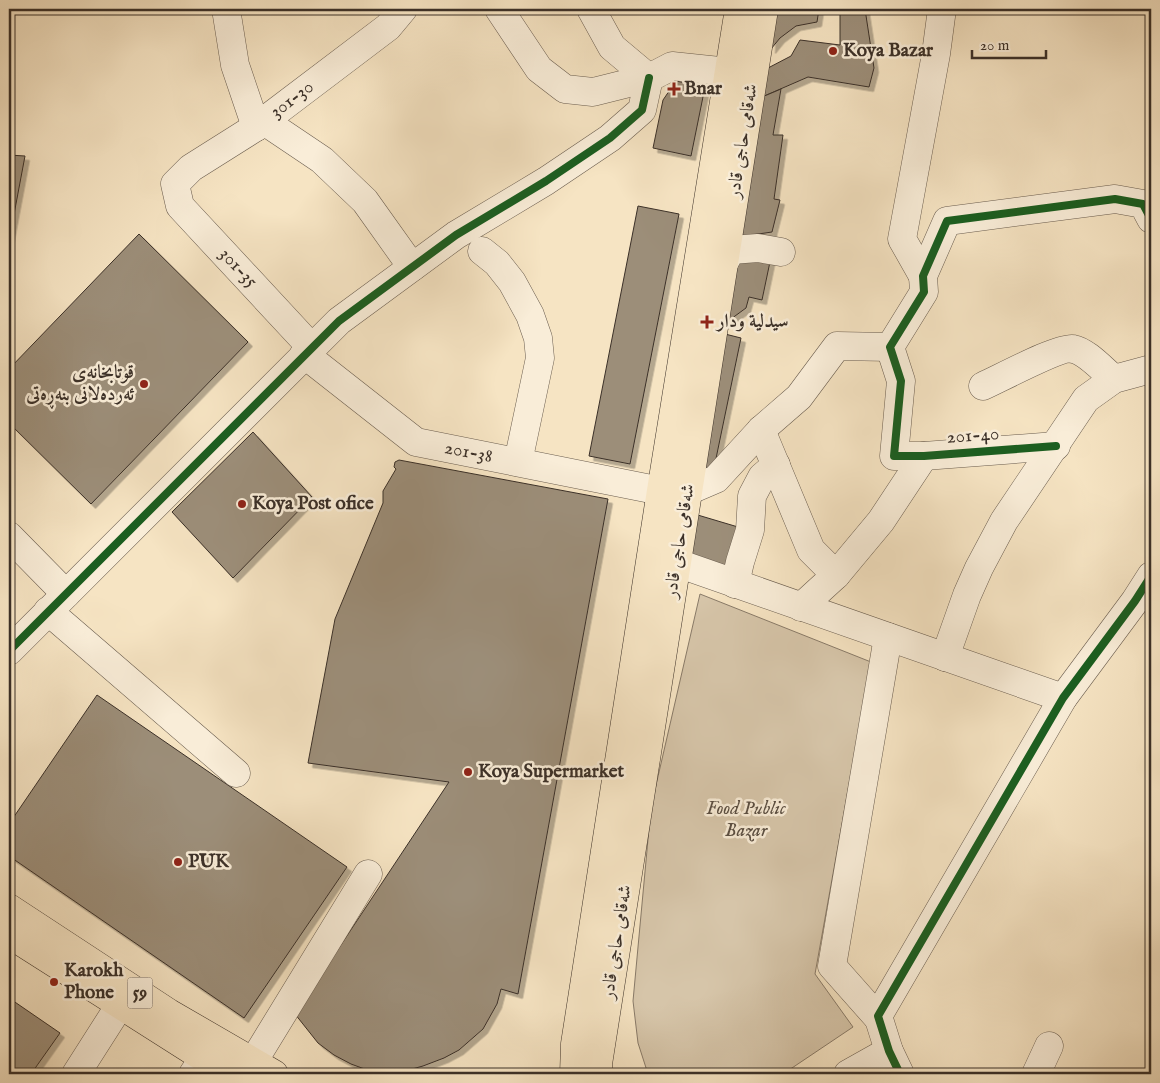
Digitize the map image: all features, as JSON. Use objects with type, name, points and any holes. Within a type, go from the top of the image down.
[{"type":"main road","name":"شەقامی حاجی قادر","points":[[590,1072],[677,563],[674,491],[739,9]]},
{"type":"main road","name":"شەقامی حاجی قادر","points":[[590,1072],[575,1044],[674,491],[724,263],[764,9]]},
{"type":"main road","name":"59","points":[[9,908],[253,1070]]},
{"type":"main road","name":"59","points":[[9,934],[120,1005],[198,1066],[253,1070]]},
{"type":"main road","points":[[564,1074],[575,1044]]},
{"type":"street","points":[[226,9],[235,65],[260,124],[322,160],[365,201],[412,267]]},
{"type":"street","name":"301-30","points":[[175,184],[191,168],[260,124],[388,27],[403,9]]},
{"type":"street","points":[[499,9],[539,70],[565,89],[593,92],[649,78],[672,66],[729,72]]},
{"type":"street","points":[[591,9],[612,47],[649,78]]},
{"type":"street","points":[[674,491],[716,479],[761,430],[799,397],[837,346],[890,347],[924,292],[923,276],[902,239],[942,9]]},
{"type":"street","points":[[9,651],[339,321],[456,235],[546,181],[610,138],[642,110],[649,78]]},
{"type":"street","name":"301-35","points":[[175,184],[180,206],[308,351]]},
{"type":"street","points":[[923,276],[947,221],[1115,199],[1144,204],[1151,219]]},
{"type":"street","points":[[724,263],[731,250],[758,248],[781,252]]},
{"type":"street","points":[[482,251],[497,263],[512,282],[530,315],[538,338],[540,358],[518,462]]},
{"type":"street","name":"201-40","points":[[890,347],[901,381],[894,456],[924,456],[1056,446]]},
{"type":"street","points":[[983,386],[1057,352],[1072,348],[1082,352],[1114,379]]},
{"type":"street","name":"201-38","points":[[308,351],[416,442],[674,491]]},
{"type":"street","points":[[945,657],[967,595],[1004,521],[1086,399],[1114,379],[1151,369]]},
{"type":"street","points":[[761,430],[811,550],[836,575]]},
{"type":"street","points":[[802,607],[836,575],[880,521],[924,456]]},
{"type":"street","points":[[736,584],[740,562],[750,530],[752,496],[762,477],[776,465]]},
{"type":"street","points":[[9,536],[57,602],[236,773]]},
{"type":"street","points":[[677,563],[1063,698]]},
{"type":"street","points":[[879,1019],[878,1016],[1063,698],[1143,606],[1151,576]]},
{"type":"street","points":[[848,1074],[894,1063],[879,1019],[832,966],[888,637]]},
{"type":"street","points":[[253,1070],[368,874]]},
{"type":"street","points":[[76,1074],[120,1005]]},
{"type":"street","points":[[1036,1074],[1049,1046]]},
{"type":"green space","name":"Food Public Bazar","points":[[700,594],[871,662],[815,974],[853,1027],[783,1074],[648,1074],[638,1043],[633,1001],[651,807]]},
{"type":"building","name":"Koya Bazar","points":[[772,9],[819,9],[817,22],[796,26],[780,38],[771,49]]},
{"type":"building","name":"Koya Bazar","points":[[840,9],[865,9],[874,68],[869,87],[808,77],[762,97],[768,68],[791,56],[800,40],[840,45]]},
{"type":"building","points":[[676,81],[705,87],[691,156],[653,148],[663,100]]},
{"type":"building","points":[[781,89],[773,135],[783,135],[774,199],[780,200],[772,232],[738,237],[762,97]]},
{"type":"building","points":[[9,155],[25,156],[9,241]]},
{"type":"building","points":[[638,206],[679,214],[630,464],[589,456]]},
{"type":"building","points":[[139,234],[248,342],[91,504],[9,423],[9,369]]},
{"type":"building","points":[[737,256],[771,257],[762,300],[749,297],[746,308],[720,327]]},
{"type":"building","points":[[721,333],[741,338],[713,473],[695,483]]},
{"type":"building","name":"Koya Post ofice","points":[[253,432],[312,497],[233,578],[172,512]]},
{"type":"building","name":"Koya Supermarket","points":[[399,460],[608,499],[518,994],[501,989],[497,1004],[483,1029],[459,1050],[423,1066],[387,1074],[370,1071],[334,1055],[318,1043],[295,1014],[449,782],[308,763],[335,619],[383,503],[383,491],[396,469],[394,467],[395,462]]},
{"type":"building","points":[[691,513],[738,527],[723,577],[683,562]]},
{"type":"building","name":"PUK","points":[[97,695],[347,867],[244,1018],[9,856],[9,824]]},
{"type":"building","points":[[9,998],[60,1033],[31,1074],[9,1074]]},
{"type":"cycle path","points":[[9,651],[339,321],[456,235],[546,181],[610,138],[642,110],[649,78]]},
{"type":"cycle path","points":[[1056,446],[924,456],[894,456],[901,381],[890,347],[924,292],[923,276],[947,221],[1115,199],[1143,204],[1151,219]]},
{"type":"cycle path","points":[[900,1074],[889,1051],[878,1016],[1063,698],[1135,601],[1151,576]]},
{"type":"place","name":"Koya Bazar","points":[[833,51]]},
{"type":"place","name":"Bnar","points":[[674,89]]},
{"type":"place","name":"سيدلية ودار","points":[[707,322]]},
{"type":"place","name":"قوتابخانه‌ی ئه‌رده‌لانی بنه‌ڕه‌تی","points":[[144,384]]},
{"type":"place","name":"Koya Post ofice","points":[[242,504]]},
{"type":"place","name":"Koya Supermarket","points":[[468,772]]},
{"type":"place","name":"PUK","points":[[178,862]]},
{"type":"place","name":"Karokh Phone","points":[[54,982]]}]
